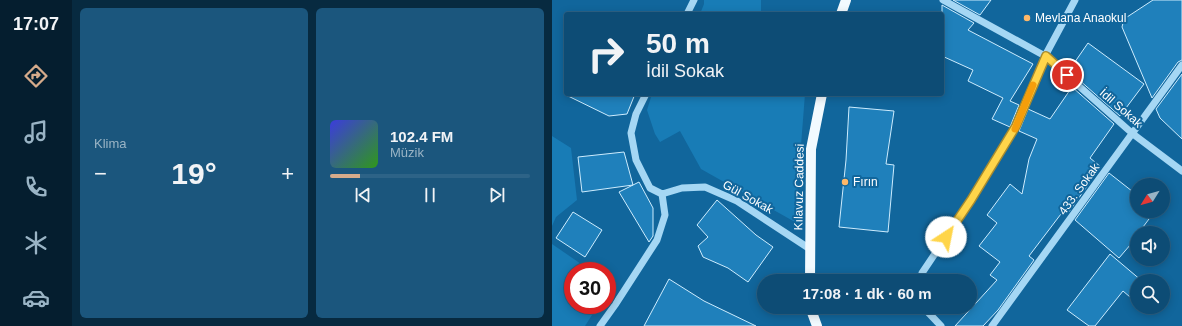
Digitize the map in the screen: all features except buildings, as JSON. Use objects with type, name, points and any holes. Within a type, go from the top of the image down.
[{"type":"main road","points":[[843,12],[846,0]]},
{"type":"main road","name":"Kılavuz Caddesi","points":[[810,274],[811,149],[822,96]]},
{"type":"main road","points":[[813,314],[817,326]]},
{"type":"street","points":[[688,12],[694,0]]},
{"type":"street","name":"İdil Sokak","points":[[943,0],[1046,56],[1133,134],[1182,172]]},
{"type":"street","points":[[922,274],[971,200],[1016,126],[1046,56],[1076,0]]},
{"type":"street","name":"433. Sokak","points":[[992,326],[1182,65]]},
{"type":"street","points":[[600,326],[657,240],[665,215],[662,194],[650,188],[636,160],[631,133],[636,114],[645,96]]},
{"type":"street","name":"Gül Sokak","points":[[662,194],[682,188],[705,187],[737,201],[810,249]]},
{"type":"street","points":[[930,314],[941,326]]},
{"type":"shaded area","points":[[704,0],[761,0],[761,12],[701,12]]},
{"type":"shaded area","points":[[651,96],[805,96],[795,222],[701,169],[680,131],[660,142],[655,134],[647,110]]},
{"type":"shaded area","points":[[552,136],[571,148],[577,200],[556,217],[552,226]]},
{"type":"shaded area","points":[[552,244],[578,262],[564,262],[564,314],[593,314],[585,326],[552,326]]},
{"type":"slow traffic","points":[[1015,129],[1033,85]]},
{"type":"place","name":"Mevlana Anaokul","points":[[1027,18]]},
{"type":"place","name":"Fırın","points":[[845,182]]},
{"type":"route","points":[[946,237],[971,200],[1016,126],[1046,56],[1067,75]]}]
